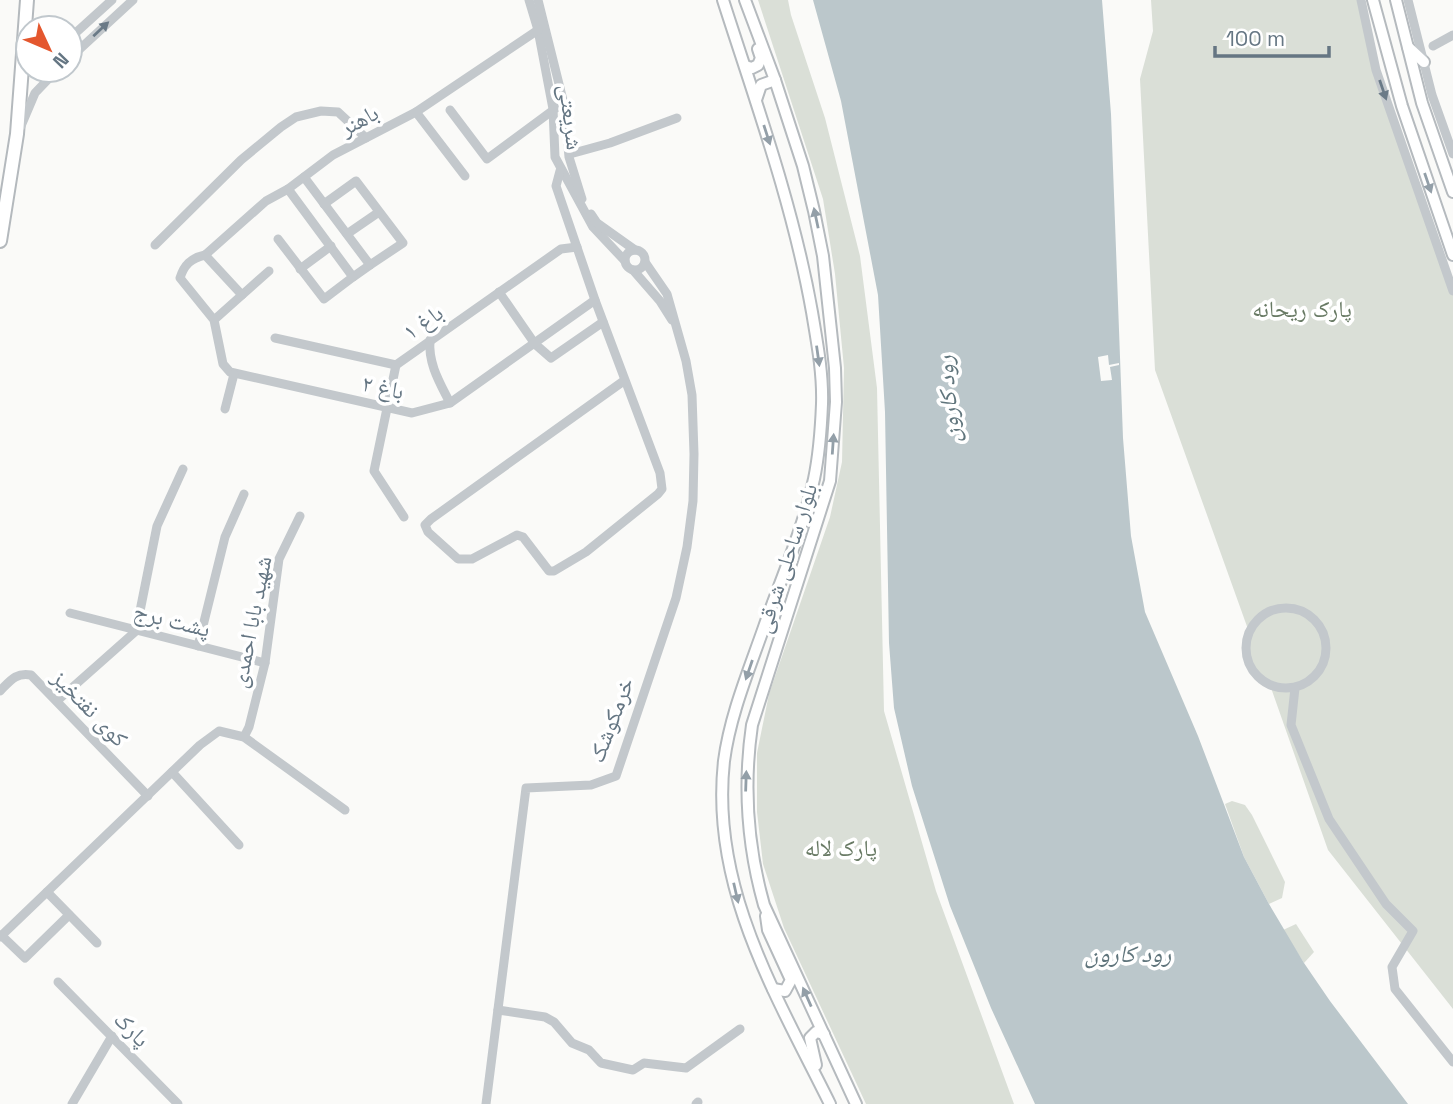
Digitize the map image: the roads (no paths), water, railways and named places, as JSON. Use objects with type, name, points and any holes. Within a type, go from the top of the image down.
[{"type":"highway","points":[[0,241],[17,134],[22,84]]},
{"type":"main road","name":"بلوار ساحلی شرقی","points":[[723,0],[789,205],[803,259],[816,337],[822,401],[817,457],[808,498],[744,686],[725,758],[723,819],[740,911],[753,947],[830,1104]]},
{"type":"main road","points":[[1373,0],[1402,106],[1453,255]]},
{"type":"main road","points":[[1396,0],[1422,103],[1453,191]]},
{"type":"main road","name":"بلوار ساحلی شرقی","points":[[746,5],[775,80],[803,166],[823,256],[836,402],[830,481],[752,725],[747,760],[748,829],[755,875],[764,905],[856,1104]]},
{"type":"main road","points":[[744,66],[755,68],[761,58],[746,5]]},
{"type":"main road","points":[[1408,47],[1424,62]]},
{"type":"main road","points":[[756,100],[761,85],[775,80]]},
{"type":"main road","points":[[764,905],[768,930],[791,980],[785,991],[773,989]]},
{"type":"main road","points":[[820,1085],[810,1038],[816,1032],[824,1034]]},
{"type":"street","points":[[84,25],[112,0]]},
{"type":"street","points":[[84,45],[133,0]]},
{"type":"street","name":"شریعتی","points":[[529,0],[538,30],[553,109],[556,155],[560,171],[597,223],[635,250]]},
{"type":"street","name":"شریعتی","points":[[538,0],[564,104],[569,154],[577,194],[593,227],[625,261]]},
{"type":"street","points":[[1361,0],[1376,70],[1453,291]]},
{"type":"street","points":[[1408,0],[1432,95],[1453,154]]},
{"type":"street","name":"باهنر","points":[[205,255],[266,201],[288,189],[333,155],[416,112],[538,30]]},
{"type":"street","points":[[1433,46],[1453,35]]},
{"type":"street","points":[[17,134],[35,93],[44,84]]},
{"type":"street","points":[[450,110],[487,159],[553,109],[564,104]]},
{"type":"street","points":[[155,245],[241,160],[296,117],[321,111],[338,112],[366,138]]},
{"type":"street","points":[[416,112],[465,176]]},
{"type":"street","points":[[556,155],[565,161],[569,154],[610,143],[677,118]]},
{"type":"street","points":[[560,171],[556,186],[595,300],[660,473],[662,489],[586,552],[554,571],[549,571],[523,537],[517,535],[472,559],[458,559],[428,532],[425,525],[431,519],[625,380]]},
{"type":"street","points":[[304,177],[370,265]]},
{"type":"street","points":[[278,239],[324,299],[402,243],[356,181],[324,204]]},
{"type":"street","points":[[288,189],[353,277]]},
{"type":"street","points":[[347,234],[379,212]]},
{"type":"street","points":[[300,269],[331,246]]},
{"type":"street","name":"باغ ۱","points":[[275,338],[396,365],[561,249],[577,247]]},
{"type":"street","points":[[635,250],[642,254],[667,294],[676,327],[660,301],[625,261],[628,253],[635,250]]},
{"type":"street","points":[[225,409],[234,374],[223,364],[214,320],[180,278],[187,264],[205,255],[242,295]]},
{"type":"street","points":[[632,270],[640,268],[645,262]]},
{"type":"street","points":[[214,320],[269,271]]},
{"type":"street","points":[[499,292],[535,344],[551,358],[603,322]]},
{"type":"street","name":"باغ ۲","points":[[234,374],[412,413],[450,403],[595,300]]},
{"type":"street","name":"خرمکوشک","points":[[488,1102],[526,788],[590,785],[616,776],[676,598],[690,524],[694,454],[692,395],[676,327]]},
{"type":"street","points":[[430,340],[432,366],[450,403]]},
{"type":"street","points":[[396,365],[374,471],[404,517]]},
{"type":"street","points":[[57,701],[135,631],[157,526],[183,469]]},
{"type":"street","points":[[198,646],[225,537],[244,494]]},
{"type":"street","name":"شهید بابا احمدی","points":[[244,737],[249,727],[264,663],[279,559],[300,516]]},
{"type":"street","points":[[1276,609],[1301,610],[1320,625],[1325,637],[1327,650],[1324,663],[1307,683],[1295,688],[1270,685],[1259,679],[1251,669],[1247,657],[1249,632],[1265,614],[1276,609]]},
{"type":"street","name":"پشت برج","points":[[70,613],[264,663]]},
{"type":"street","name":"کوی نفتخیز","points":[[0,691],[14,677],[23,673],[31,675],[148,796]]},
{"type":"street","points":[[1295,688],[1291,725],[1329,819],[1387,904],[1413,931],[1392,967],[1395,989],[1453,1062]]},
{"type":"street","points":[[69,915],[25,958],[1,936],[172,772],[219,731],[244,737],[345,810]]},
{"type":"street","points":[[172,772],[239,845]]},
{"type":"street","points":[[47,892],[97,943]]},
{"type":"street","name":"پارک","points":[[58,982],[175,1103]]},
{"type":"street","points":[[498,1010],[545,1017],[554,1022],[572,1043],[589,1050],[601,1063],[633,1070],[644,1063],[686,1068],[740,1029]]},
{"type":"street","points":[[72,1104],[112,1037]]},
{"type":"water","name":"رود کارون","points":[[813,0],[1102,0],[1111,114],[1123,438],[1131,536],[1145,612],[1198,736],[1244,857],[1269,904],[1330,1001],[1408,1104],[1035,1104],[991,1008],[950,906],[912,786],[894,708],[889,643],[885,412],[878,295],[841,101]]},
{"type":"park label","name":"پارک ریحانه","points":[[1302,309]]},
{"type":"park label","name":"پارک لاله","points":[[841,848]]}]
